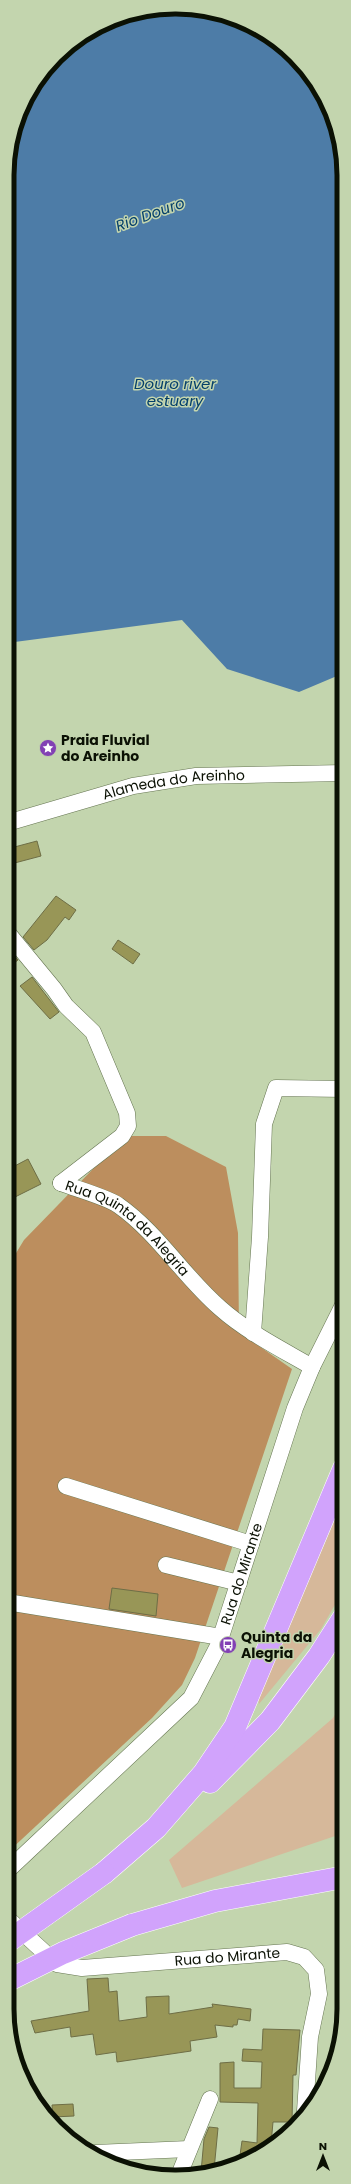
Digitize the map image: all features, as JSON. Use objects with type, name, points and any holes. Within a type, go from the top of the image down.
[{"type":"highway","points":[[156,1828],[204,1773],[235,1727],[337,1485]]},
{"type":"highway","points":[[14,1937],[104,1873],[156,1828],[185,1809],[270,1720],[319,1656],[337,1628]]},
{"type":"highway","points":[[14,1978],[63,1953],[132,1925],[215,1901],[337,1878]]},
{"type":"highway","points":[[315,1881],[337,1883]]},
{"type":"street","name":"Alameda do Areinho","points":[[14,821],[133,786],[196,776],[337,773]]},
{"type":"street","name":"Rua Quinta da Alegria","points":[[14,940],[54,988],[66,1006],[92,1032],[127,1113],[128,1126],[122,1136],[62,1183],[117,1204],[153,1234],[179,1267],[220,1309],[253,1333],[312,1367]]},
{"type":"street","points":[[253,1333],[260,1238],[264,1124],[276,1088],[337,1089]]},
{"type":"street","name":"Rua do Mirante","points":[[14,1863],[190,1698],[218,1646],[295,1408],[312,1367],[337,1317]]},
{"type":"street","points":[[66,1486],[251,1544]]},
{"type":"street","points":[[166,1565],[239,1583]]},
{"type":"street","points":[[14,1603],[221,1637]]},
{"type":"street","name":"Rua do Mirante","points":[[14,1924],[57,1964],[82,1968],[287,1952],[304,1957],[316,1970],[319,1994],[310,2037],[305,2105]]},
{"type":"street","points":[[181,2170],[210,2098]]},
{"type":"street","points":[[103,2153],[189,2149]]},
{"type":"shaded area","points":[[125,1136],[166,1136],[226,1167],[238,1233],[239,1332],[292,1369],[195,1658],[182,1685],[152,1718],[14,1846],[14,1256],[24,1240]]},
{"type":"shaded area","points":[[337,1515],[337,1601],[321,1629],[259,1704],[258,1696]]},
{"type":"shaded area","points":[[337,1711],[337,1835],[182,1888],[169,1860],[333,1718]]},
{"type":"water","name":"Douro river estuary","points":[[165,14],[197,15],[237,26],[265,41],[290,61],[310,86],[325,114],[334,144],[337,165],[337,676],[299,692],[227,669],[182,620],[14,642],[14,165],[17,144],[26,114],[31,104],[47,77],[61,61],[86,41],[114,26],[144,17]]},
{"type":"building","points":[[37,841],[41,856],[14,863],[14,847]]},
{"type":"building","points":[[56,896],[76,910],[69,920],[65,917],[47,940],[34,950],[23,937]]},
{"type":"building","points":[[118,940],[140,954],[133,964],[112,949]]},
{"type":"building","points":[[14,955],[18,960],[14,963]]},
{"type":"building","points":[[32,977],[59,1012],[50,1019],[20,986]]},
{"type":"building","points":[[28,1159],[41,1184],[15,1197],[14,1166]]},
{"type":"building","points":[[112,1588],[158,1594],[156,1616],[109,1609]]},
{"type":"building","points":[[108,1978],[109,1992],[117,1991],[119,2021],[147,2017],[146,1997],[169,1996],[169,2014],[213,2007],[212,2004],[251,2009],[250,2021],[238,2019],[237,2025],[233,2025],[233,2027],[215,2025],[217,2037],[190,2041],[191,2051],[117,2062],[116,2052],[96,2055],[93,2034],[71,2037],[70,2027],[35,2033],[31,2021],[89,2011],[87,1979]]},
{"type":"building","points":[[263,2029],[300,2030],[296,2075],[293,2075],[292,2121],[291,2122],[273,2122],[271,2139],[240,2157],[242,2141],[257,2143],[258,2103],[220,2102],[220,2063],[234,2062],[234,2088],[261,2088],[262,2062],[242,2061],[243,2049],[262,2050]]},
{"type":"building","points":[[73,2104],[74,2116],[56,2117],[53,2114],[52,2105]]},
{"type":"building","points":[[209,2127],[218,2128],[214,2165],[201,2168],[204,2139]]},
{"type":"place","name":"Praia Fluvial do Areinho","points":[[48,748]]},
{"type":"place","name":"Quinta da Alegria","points":[[228,1645]]},
{"type":"water label","name":"Rio Douro","points":[[150,214]]}]
